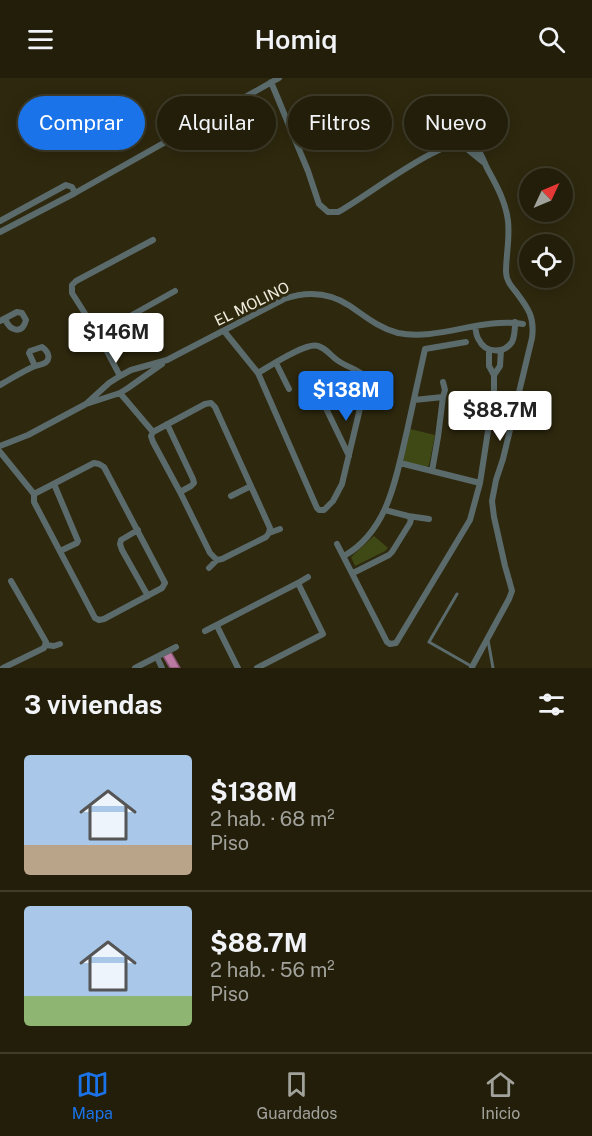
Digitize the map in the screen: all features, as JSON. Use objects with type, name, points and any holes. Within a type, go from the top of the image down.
[{"type":"street","points":[[0,232],[75,193],[279,78]]},
{"type":"street","points":[[271,82],[308,171],[319,204],[328,212],[345,209],[408,168],[450,145],[467,149],[483,162],[504,202],[509,241],[506,274],[509,283],[529,310],[534,326],[492,501],[512,591],[472,667]]},
{"type":"street","points":[[0,221],[66,184],[72,187],[75,193]]},
{"type":"street","points":[[120,376],[98,334],[72,293],[72,285],[153,240]]},
{"type":"street","points":[[98,334],[176,291]]},
{"type":"street","name":"EL MOLINO","points":[[0,446],[28,435],[86,404],[118,393],[167,360],[295,295],[307,293],[325,295],[340,300],[372,322],[398,333],[429,333],[515,322],[523,324]]},
{"type":"street","points":[[475,326],[479,340],[484,347],[489,350],[501,350],[507,347],[513,339],[515,322]]},
{"type":"street","points":[[224,331],[258,373],[318,510],[321,511],[327,508],[339,492],[346,474],[366,377],[339,361],[323,348],[314,345],[258,373]]},
{"type":"street","points":[[344,556],[371,532],[385,510],[394,487],[425,349],[466,342]]},
{"type":"street","points":[[337,544],[387,642],[396,643],[470,520],[480,483],[494,392],[494,375],[489,366],[489,350]]},
{"type":"street","points":[[494,375],[500,366],[501,350]]},
{"type":"street","name":"EL MOLINO","points":[[86,404],[109,383],[131,370],[167,360]]},
{"type":"street","points":[[276,363],[289,389]]},
{"type":"street","points":[[0,385],[35,366]]},
{"type":"street","points":[[131,370],[137,382]]},
{"type":"street","points":[[432,471],[445,390],[443,382]]},
{"type":"street","points":[[109,383],[110,388],[118,393],[153,432],[153,442],[210,553],[217,560]]},
{"type":"street","points":[[414,400],[443,397]]},
{"type":"street","points":[[321,398],[350,457]]},
{"type":"street","points":[[153,432],[211,403],[215,407],[270,528],[269,533]]},
{"type":"street","points":[[167,424],[194,483],[180,492]]},
{"type":"street","points":[[0,452],[34,495],[34,502],[95,618],[104,619],[162,588],[165,583],[104,467],[94,463],[34,495]]},
{"type":"street","points":[[400,463],[480,483]]},
{"type":"street","points":[[54,484],[78,541],[60,551]]},
{"type":"street","points":[[231,496],[251,486]]},
{"type":"street","points":[[385,510],[429,519]]},
{"type":"street","points":[[353,573],[392,552],[410,523],[411,519],[408,516]]},
{"type":"street","points":[[209,568],[217,560],[280,529]]},
{"type":"street","points":[[138,530],[121,540],[120,544],[148,596]]},
{"type":"street","points":[[205,631],[308,577]]},
{"type":"street","points":[[11,581],[46,645]]},
{"type":"street","points":[[256,668],[324,634],[298,584]]},
{"type":"street","points":[[217,626],[238,668]]},
{"type":"street","points":[[46,645],[60,644]]},
{"type":"street","points":[[3,668],[46,645]]},
{"type":"street","points":[[135,668],[176,647]]},
{"type":"street","points":[[156,657],[162,668]]},
{"type":"lane","points":[[457,594],[429,642],[472,667]]},
{"type":"lane","points":[[488,639],[493,668]]},
{"type":"green space","points":[[410,429],[435,435],[427,467],[403,462]]},
{"type":"green space","points":[[374,536],[388,548],[355,566],[351,557]]},
{"type":"building","points":[[171,652],[180,668],[170,668],[163,656]]}]
